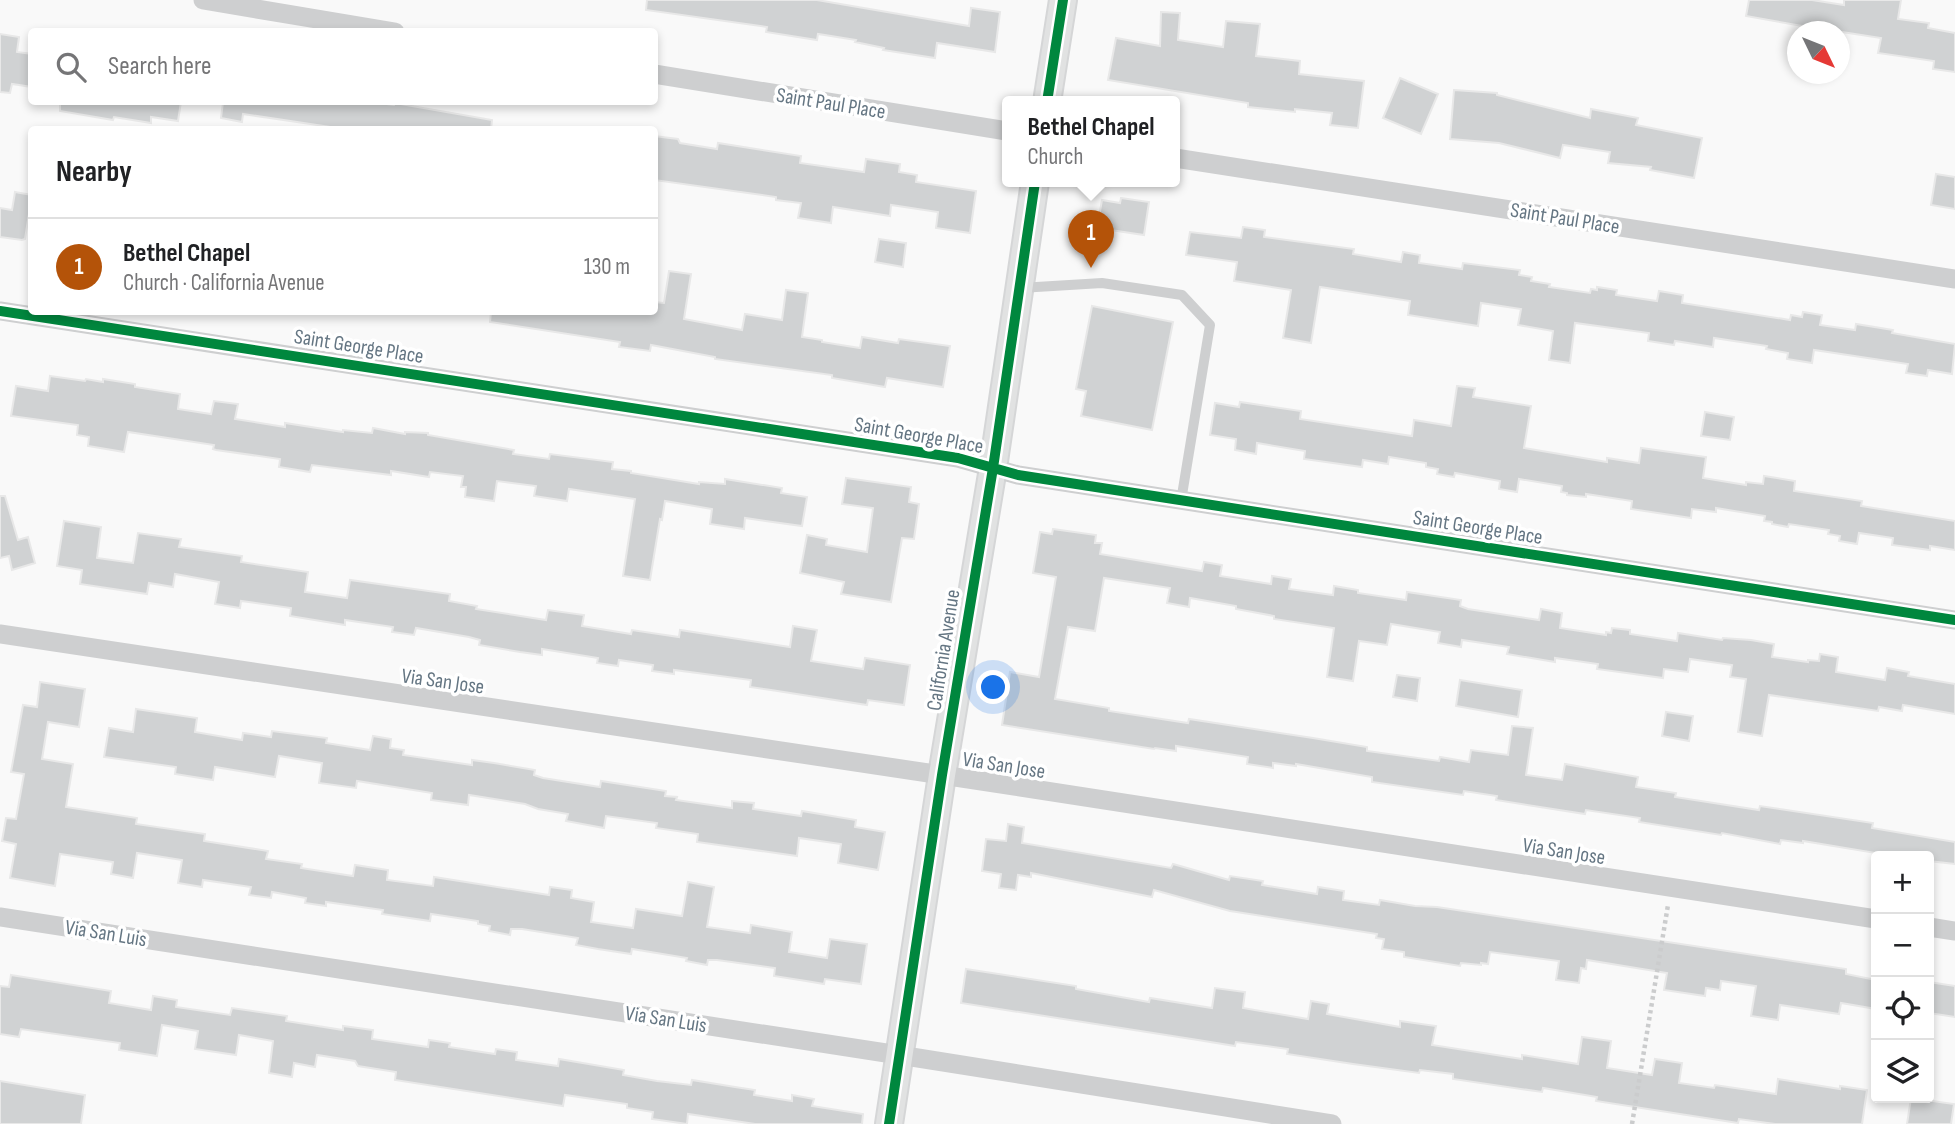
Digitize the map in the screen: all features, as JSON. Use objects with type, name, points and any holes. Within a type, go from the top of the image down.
[{"type":"main road","points":[[1048,96],[1063,0]]},
{"type":"main road","name":"California Avenue","points":[[889,1124],[942,775],[993,468],[1034,187]]},
{"type":"street","points":[[203,0],[372,28]]},
{"type":"street","name":"Saint Paul Place","points":[[658,75],[1002,130]]},
{"type":"street","name":"Saint Paul Place","points":[[1180,159],[1955,279]]},
{"type":"street","name":"Saint George Place","points":[[0,311],[958,458],[1018,475],[1955,620]]},
{"type":"street","name":"Via San Jose","points":[[0,634],[1871,918]]},
{"type":"street","name":"Via San Luis","points":[[0,917],[1332,1124]]},
{"type":"street","points":[[1934,928],[1955,931]]},
{"type":"lane","points":[[1019,288],[1102,283],[1182,295],[1210,325],[1181,500]]},
{"type":"path","points":[[1632,1124],[1671,887]]},
{"type":"building","points":[[647,0],[817,0],[969,26],[971,8],[1000,12],[995,52],[937,43],[935,58],[883,50],[884,48],[855,42],[856,40],[818,34],[817,40],[766,32],[767,27],[646,10]]},
{"type":"building","points":[[1749,0],[1812,0],[1844,5],[1844,0],[1901,0],[1898,19],[1929,23],[1928,28],[1955,33],[1955,72],[1933,69],[1934,61],[1878,53],[1881,38],[1850,33],[1850,21],[1787,21],[1787,23],[1746,16]]},
{"type":"building","points":[[1161,12],[1180,13],[1178,40],[1223,47],[1226,21],[1260,24],[1256,56],[1300,61],[1299,74],[1364,81],[1358,128],[1330,125],[1332,113],[1248,107],[1248,103],[1108,80],[1116,38],[1160,46]]},
{"type":"building","points":[[0,34],[19,37],[17,52],[28,53],[28,86],[12,84],[10,93],[0,92]]},
{"type":"building","points":[[1400,78],[1438,94],[1421,134],[1383,118]]},
{"type":"building","points":[[1454,90],[1497,93],[1590,118],[1591,109],[1638,118],[1636,125],[1702,138],[1694,178],[1650,170],[1651,167],[1608,163],[1610,152],[1563,145],[1560,158],[1499,143],[1450,139]]},
{"type":"building","points":[[60,105],[181,105],[178,121],[151,117],[151,123],[60,111]]},
{"type":"building","points":[[223,105],[406,105],[492,120],[491,126],[324,126],[243,114],[242,122],[221,118]]},
{"type":"building","points":[[658,136],[717,149],[718,143],[801,156],[800,163],[864,172],[866,159],[900,164],[899,172],[917,175],[916,182],[976,191],[970,233],[936,228],[938,212],[891,205],[890,216],[833,207],[831,223],[798,218],[801,203],[776,200],[776,197],[658,181]]},
{"type":"building","points":[[1936,174],[1955,177],[1955,209],[1931,205]]},
{"type":"building","points":[[15,192],[28,194],[25,239],[0,237],[0,208],[12,210]]},
{"type":"building","points":[[1121,198],[1149,202],[1144,235],[1097,228],[1102,200],[1120,203]]},
{"type":"building","points":[[1243,227],[1265,230],[1264,237],[1354,249],[1353,254],[1401,262],[1403,252],[1420,255],[1419,263],[1462,269],[1463,263],[1520,270],[1519,275],[1532,277],[1531,281],[1550,284],[1549,287],[1590,293],[1591,289],[1597,290],[1597,287],[1617,290],[1616,295],[1657,301],[1659,291],[1683,295],[1682,303],[1790,320],[1791,315],[1802,317],[1803,312],[1822,315],[1820,325],[1855,330],[1856,324],[1955,344],[1952,374],[1928,370],[1927,376],[1906,373],[1908,364],[1814,350],[1812,363],[1787,359],[1788,353],[1766,349],[1767,346],[1714,338],[1713,347],[1675,341],[1674,345],[1648,341],[1649,333],[1575,323],[1570,363],[1549,360],[1553,331],[1518,325],[1521,309],[1481,303],[1478,326],[1408,315],[1410,301],[1320,287],[1311,343],[1283,338],[1291,290],[1234,281],[1237,262],[1186,255],[1190,232],[1241,238]]},
{"type":"building","points":[[879,239],[906,243],[903,267],[875,262]]},
{"type":"building","points":[[669,271],[691,274],[684,319],[742,330],[745,314],[782,320],[786,290],[808,293],[802,337],[860,348],[862,337],[898,343],[899,339],[950,346],[943,387],[887,378],[885,387],[832,378],[832,375],[715,359],[651,345],[650,351],[619,347],[620,342],[490,322],[491,315],[658,315],[658,302],[664,303]]},
{"type":"building","points":[[1092,306],[1173,322],[1152,430],[1081,416],[1086,391],[1076,389]]},
{"type":"building","points":[[50,376],[85,381],[103,382],[103,379],[180,394],[178,409],[211,414],[214,401],[238,404],[235,419],[285,427],[285,423],[343,432],[372,433],[373,428],[405,434],[428,433],[514,450],[513,454],[549,459],[550,454],[613,462],[612,469],[699,484],[725,484],[725,479],[782,488],[781,493],[807,497],[802,526],[745,518],[744,529],[710,524],[712,509],[665,501],[650,580],[623,576],[635,499],[569,489],[567,501],[534,496],[536,486],[497,481],[494,501],[465,497],[466,487],[461,487],[463,476],[430,472],[429,477],[391,471],[391,475],[312,465],[310,472],[279,467],[280,459],[216,450],[213,449],[214,445],[128,432],[124,452],[88,446],[89,437],[77,435],[78,425],[11,416],[16,386],[48,391]]},
{"type":"building","points":[[1457,386],[1475,388],[1473,397],[1531,406],[1524,448],[1607,462],[1607,458],[1639,463],[1641,448],[1706,457],[1703,478],[1746,485],[1746,482],[1763,484],[1764,476],[1795,481],[1794,491],[1862,501],[1861,506],[1955,521],[1955,550],[1892,545],[1893,538],[1859,533],[1857,544],[1839,541],[1840,536],[1828,534],[1829,530],[1772,524],[1764,521],[1765,516],[1716,508],[1716,512],[1692,509],[1691,518],[1631,509],[1632,501],[1586,494],[1586,497],[1567,495],[1561,492],[1562,486],[1519,479],[1517,492],[1499,489],[1500,481],[1455,473],[1454,477],[1437,474],[1438,469],[1426,467],[1426,463],[1389,457],[1388,464],[1363,460],[1362,467],[1304,459],[1305,451],[1257,443],[1256,454],[1235,450],[1236,439],[1210,435],[1215,403],[1239,407],[1240,402],[1301,411],[1300,419],[1412,436],[1414,420],[1451,426]]},
{"type":"building","points":[[1705,412],[1734,417],[1730,440],[1701,436]]},
{"type":"building","points":[[846,478],[911,487],[909,502],[919,504],[914,539],[902,538],[891,602],[841,594],[844,582],[800,573],[807,535],[827,539],[826,545],[867,552],[873,508],[842,504]]},
{"type":"building","points":[[0,496],[5,496],[18,540],[28,537],[35,563],[12,570],[9,556],[0,558]]},
{"type":"building","points":[[64,521],[101,527],[97,558],[133,563],[138,533],[181,539],[179,547],[242,556],[241,562],[308,572],[305,592],[347,598],[350,580],[450,594],[449,601],[477,606],[476,609],[546,620],[548,610],[584,615],[582,626],[631,634],[632,630],[679,637],[680,630],[790,647],[793,626],[817,630],[811,661],[863,669],[865,658],[910,665],[904,705],[868,700],[867,705],[750,687],[751,680],[674,670],[674,674],[652,671],[653,665],[619,660],[618,666],[597,663],[598,658],[542,649],[542,655],[520,652],[479,645],[480,640],[469,637],[416,628],[414,635],[392,632],[393,627],[345,620],[345,625],[290,616],[291,608],[241,601],[240,608],[215,604],[219,582],[175,574],[173,587],[149,583],[147,594],[80,584],[82,570],[57,566]]},
{"type":"building","points":[[1053,529],[1096,535],[1095,543],[1102,543],[1100,554],[1202,571],[1204,562],[1222,565],[1220,576],[1271,584],[1272,576],[1291,579],[1289,589],[1333,595],[1334,586],[1358,590],[1358,593],[1406,600],[1407,592],[1461,600],[1460,606],[1468,609],[1539,620],[1541,609],[1562,613],[1560,628],[1606,635],[1606,632],[1611,633],[1612,628],[1630,630],[1630,634],[1677,641],[1678,633],[1722,640],[1751,640],[1774,644],[1772,657],[1808,662],[1819,661],[1820,654],[1838,657],[1836,672],[1885,680],[1887,668],[1909,672],[1908,676],[1955,684],[1955,714],[1903,705],[1902,711],[1879,707],[1878,711],[1769,695],[1762,736],[1738,732],[1746,679],[1730,677],[1732,665],[1690,659],[1688,672],[1664,669],[1663,678],[1597,669],[1598,664],[1555,658],[1555,662],[1507,654],[1509,647],[1462,640],[1461,647],[1438,643],[1440,632],[1391,624],[1387,645],[1359,641],[1353,681],[1327,677],[1334,628],[1274,619],[1274,616],[1236,609],[1236,606],[1190,598],[1189,607],[1167,603],[1170,588],[1104,578],[1095,631],[1068,627],[1055,699],[1109,708],[1109,711],[1188,723],[1189,719],[1439,761],[1440,757],[1469,762],[1471,750],[1508,755],[1512,726],[1533,728],[1526,775],[1562,780],[1565,764],[1638,777],[1636,787],[1676,793],[1675,797],[1759,810],[1760,806],[1873,823],[1872,828],[1955,842],[1955,864],[1934,862],[1934,851],[1871,852],[1781,840],[1780,844],[1639,822],[1640,818],[1586,810],[1585,814],[1496,800],[1497,796],[1464,791],[1463,795],[1372,782],[1372,777],[1296,764],[1273,763],[1273,768],[1247,764],[1248,757],[1176,746],[1176,751],[1154,749],[1002,725],[1010,672],[1039,677],[1056,577],[1033,573],[1040,532],[1052,534]]},
{"type":"building","points":[[1397,675],[1420,678],[1417,701],[1393,697]]},
{"type":"building","points":[[1460,680],[1522,690],[1518,717],[1456,706]]},
{"type":"building","points":[[40,682],[85,689],[79,727],[48,722],[42,759],[73,764],[66,807],[137,818],[136,824],[205,834],[204,841],[268,851],[266,859],[302,864],[301,868],[353,876],[355,865],[388,870],[387,880],[433,886],[434,877],[549,895],[550,887],[572,890],[571,898],[594,902],[591,922],[633,928],[636,909],[682,916],[688,882],[714,887],[707,927],[750,933],[751,925],[792,932],[789,952],[827,958],[830,939],[867,944],[861,984],[825,979],[824,984],[774,976],[775,968],[717,960],[708,960],[707,965],[686,961],[687,958],[632,949],[631,954],[598,949],[576,945],[578,938],[522,929],[511,929],[510,935],[489,931],[490,926],[478,924],[478,921],[431,914],[430,921],[382,914],[383,910],[326,902],[326,906],[305,903],[306,898],[272,892],[271,898],[249,895],[251,887],[203,880],[202,887],[178,883],[182,860],[137,853],[133,878],[111,874],[113,862],[60,854],[55,886],[10,878],[16,844],[2,841],[6,818],[16,819],[24,774],[11,772],[23,705],[37,707]]},
{"type":"building","points":[[136,709],[197,718],[195,732],[242,740],[243,733],[271,737],[272,731],[327,738],[326,743],[370,750],[373,736],[391,739],[390,748],[404,750],[403,755],[472,765],[472,760],[494,763],[535,770],[534,775],[543,778],[600,787],[601,781],[666,791],[665,796],[677,797],[676,800],[732,808],[732,801],[754,803],[753,809],[801,816],[802,811],[856,820],[855,827],[885,832],[878,870],[838,863],[841,844],[799,838],[797,856],[697,842],[698,834],[656,828],[657,823],[606,816],[604,828],[566,821],[568,814],[469,795],[468,805],[431,800],[432,793],[357,781],[356,788],[319,783],[322,763],[279,756],[275,777],[215,767],[213,780],[175,774],[176,767],[104,757],[109,728],[133,732]]},
{"type":"building","points":[[1666,712],[1693,716],[1689,741],[1662,736]]},
{"type":"building","points":[[1008,824],[1024,827],[1022,843],[1171,868],[1173,864],[1229,880],[1230,876],[1263,881],[1262,885],[1317,894],[1318,887],[1344,891],[1343,900],[1379,905],[1380,900],[1437,907],[1846,969],[1846,974],[1871,979],[1871,1008],[1841,1003],[1839,1014],[1780,1005],[1778,1020],[1751,1016],[1756,986],[1721,981],[1720,990],[1706,988],[1705,996],[1664,990],[1667,973],[1587,960],[1586,969],[1581,968],[1579,983],[1556,980],[1559,961],[1490,952],[1488,964],[1461,963],[1460,966],[1404,957],[1404,952],[1382,949],[1384,939],[1376,938],[1377,934],[1230,911],[1154,890],[1152,897],[1031,873],[1031,877],[1018,875],[1016,890],[999,888],[1001,874],[982,871],[986,839],[1006,841]]},
{"type":"building","points":[[966,969],[1076,986],[1076,989],[1149,1002],[1150,998],[1212,1008],[1215,988],[1245,992],[1243,1008],[1308,1019],[1311,1001],[1329,1004],[1327,1014],[1400,1027],[1400,1021],[1436,1026],[1432,1045],[1522,1059],[1522,1055],[1578,1064],[1582,1037],[1611,1041],[1607,1068],[1652,1075],[1655,1059],[1682,1063],[1679,1083],[1776,1094],[1778,1079],[1840,1089],[1840,1086],[1867,1090],[1862,1124],[1775,1124],[1739,1119],[1738,1123],[1596,1101],[1597,1097],[1543,1088],[1542,1092],[1453,1079],[1453,1074],[1420,1070],[1419,1073],[1353,1064],[1287,1054],[1288,1049],[1236,1042],[1235,1046],[961,1003]]},
{"type":"building","points":[[11,975],[111,991],[109,1003],[151,1010],[153,996],[177,1000],[176,1007],[230,1015],[232,1008],[287,1016],[286,1021],[343,1030],[343,1026],[373,1030],[372,1039],[428,1047],[429,1040],[450,1043],[449,1047],[495,1054],[496,1049],[517,1052],[516,1060],[558,1066],[559,1059],[624,1070],[623,1075],[657,1081],[691,1085],[692,1080],[755,1090],[754,1095],[792,1101],[792,1095],[814,1099],[812,1106],[863,1114],[862,1124],[755,1124],[688,1114],[687,1124],[652,1119],[653,1112],[627,1108],[627,1104],[565,1095],[563,1106],[395,1080],[396,1072],[358,1066],[355,1061],[317,1055],[315,1067],[294,1063],[292,1077],[269,1073],[273,1041],[239,1035],[236,1055],[195,1049],[198,1031],[162,1025],[157,1056],[119,1050],[120,1043],[21,1029],[19,1037],[0,1034],[0,986],[9,987]]},
{"type":"building","points":[[1934,983],[1955,986],[1955,1017],[1934,1014]]},
{"type":"building","points":[[0,1081],[85,1095],[81,1124],[0,1124]]},
{"type":"building","points":[[1934,1101],[1954,1104],[1951,1124],[1907,1124],[1910,1103]]},
{"type":"cycle path","points":[[1048,96],[1063,0]]},
{"type":"cycle path","points":[[889,1124],[942,775],[993,468],[1034,187]]},
{"type":"cycle path","points":[[0,311],[958,458],[1018,475],[1955,620]]},
{"type":"place","name":"Bethel Chapel","points":[[1091,268]]}]
